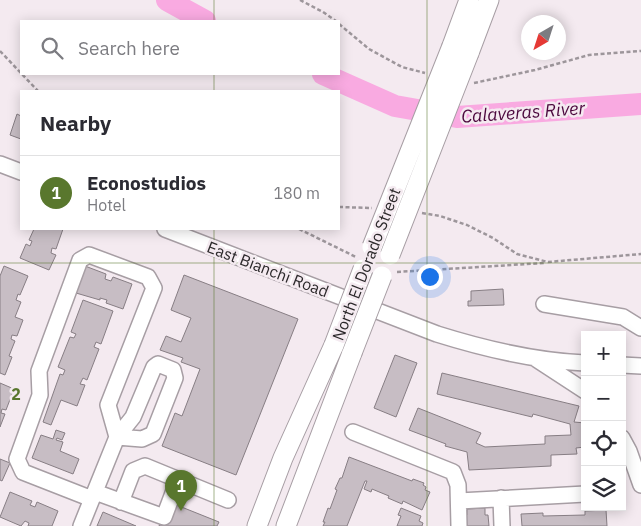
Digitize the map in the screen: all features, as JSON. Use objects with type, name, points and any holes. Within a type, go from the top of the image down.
[{"type":"main road","name":"North El Dorado Street","points":[[257,526],[283,458],[334,345],[364,258],[452,46],[469,0]]},
{"type":"main road","name":"North El Dorado Street","points":[[286,526],[352,353],[389,268],[489,0]]},
{"type":"street","points":[[0,164],[20,172]]},
{"type":"street","name":"East Bianchi Road","points":[[168,230],[437,334],[532,357]]},
{"type":"street","points":[[117,437],[108,404],[154,288],[148,277],[89,255],[80,260],[39,371],[40,395],[17,459],[23,472],[164,517],[178,480]]},
{"type":"street","points":[[544,304],[623,317],[641,328]]},
{"type":"street","points":[[532,357],[581,363]]},
{"type":"street","points":[[532,357],[581,388]]},
{"type":"street","points":[[81,526],[117,437],[133,418],[154,367],[158,364],[173,370],[175,378],[153,434],[142,440],[117,437]]},
{"type":"street","points":[[626,365],[641,366]]},
{"type":"street","points":[[353,432],[453,472],[458,485],[459,526]]},
{"type":"street","points":[[626,446],[641,485]]},
{"type":"street","points":[[121,502],[132,471],[145,466],[228,500]]},
{"type":"street","points":[[459,501],[581,494]]},
{"type":"street","points":[[501,498],[502,526]]},
{"type":"path","points":[[300,0],[335,20]]},
{"type":"path","points":[[340,25],[369,49],[402,67],[425,73]]},
{"type":"path","points":[[0,51],[20,72]]},
{"type":"path","points":[[469,83],[535,70],[590,56],[641,51]]},
{"type":"path","points":[[23,75],[37,90]]},
{"type":"path","points":[[340,208],[380,209]]},
{"type":"path","points":[[414,212],[440,216],[467,225],[493,238],[517,254],[548,262]]},
{"type":"path","points":[[301,230],[364,258]]},
{"type":"path","points":[[389,268],[548,262],[641,254]]},
{"type":"building","points":[[17,114],[20,116],[20,139],[10,135]]},
{"type":"building","points":[[34,230],[63,230],[56,249],[52,248],[51,253],[56,255],[49,270],[20,258],[26,244],[30,246],[32,241],[29,240]]},
{"type":"building","points":[[4,266],[28,276],[16,300],[21,302],[15,317],[23,320],[17,336],[12,335],[11,339],[15,341],[9,356],[12,357],[5,375],[0,373],[0,276]]},
{"type":"building","points":[[85,266],[106,274],[105,279],[111,281],[113,277],[132,284],[123,309],[106,303],[107,300],[100,298],[100,300],[76,293]]},
{"type":"building","points":[[184,275],[298,319],[236,475],[162,446],[175,413],[182,416],[200,369],[181,362],[183,358],[160,350],[166,336],[181,342],[191,318],[171,310]]},
{"type":"building","points":[[503,289],[504,305],[468,306],[468,301],[471,301],[471,291]]},
{"type":"building","points":[[83,300],[113,311],[101,344],[96,342],[94,347],[99,349],[87,380],[83,378],[80,384],[85,385],[77,406],[61,400],[51,425],[43,422],[60,374],[63,375],[65,370],[58,367],[70,337],[74,338],[76,334],[71,332]]},
{"type":"building","points":[[395,355],[417,363],[396,417],[374,408]]},
{"type":"building","points":[[442,373],[579,406],[574,422],[581,423],[581,447],[576,448],[577,454],[551,455],[551,466],[469,470],[467,452],[445,446],[446,444],[409,430],[418,408],[481,433],[476,443],[485,447],[545,444],[545,436],[571,435],[570,424],[533,414],[532,417],[437,394]]},
{"type":"building","points":[[0,383],[14,389],[6,410],[2,409],[1,413],[5,414],[0,427]]},
{"type":"building","points":[[56,430],[65,433],[62,440],[57,438],[56,440],[63,442],[60,451],[79,459],[73,474],[32,458],[41,435],[53,439]]},
{"type":"building","points":[[349,457],[412,481],[413,479],[424,483],[425,490],[430,492],[422,510],[403,501],[402,504],[372,489],[371,492],[364,489],[367,481],[365,481],[347,526],[323,526],[328,508],[330,509],[337,490],[335,489],[340,478],[342,478]]},
{"type":"building","points":[[0,459],[10,463],[2,481],[0,480]]},
{"type":"building","points":[[10,492],[32,501],[30,505],[35,507],[37,502],[58,511],[52,526],[28,526],[29,523],[25,521],[21,526],[0,517]]},
{"type":"building","points":[[174,504],[219,522],[217,526],[159,526],[162,518]]},
{"type":"building","points":[[401,508],[421,516],[419,521],[423,523],[422,526],[397,526],[401,516],[398,515]]},
{"type":"building","points":[[485,508],[485,515],[488,515],[489,526],[465,526],[464,515],[467,515],[467,509]]},
{"type":"building","points":[[585,511],[606,511],[607,526],[522,526],[521,514],[543,513],[543,516],[585,515]]},
{"type":"building","points":[[103,512],[136,526],[97,526]]},
{"type":"waterway","name":"Calaveras River","points":[[167,0],[203,20]]},
{"type":"waterway","name":"Calaveras River","points":[[325,75],[395,106],[457,117],[641,104]]},
{"type":"place","name":"Econostudios","points":[[181,511]]}]
